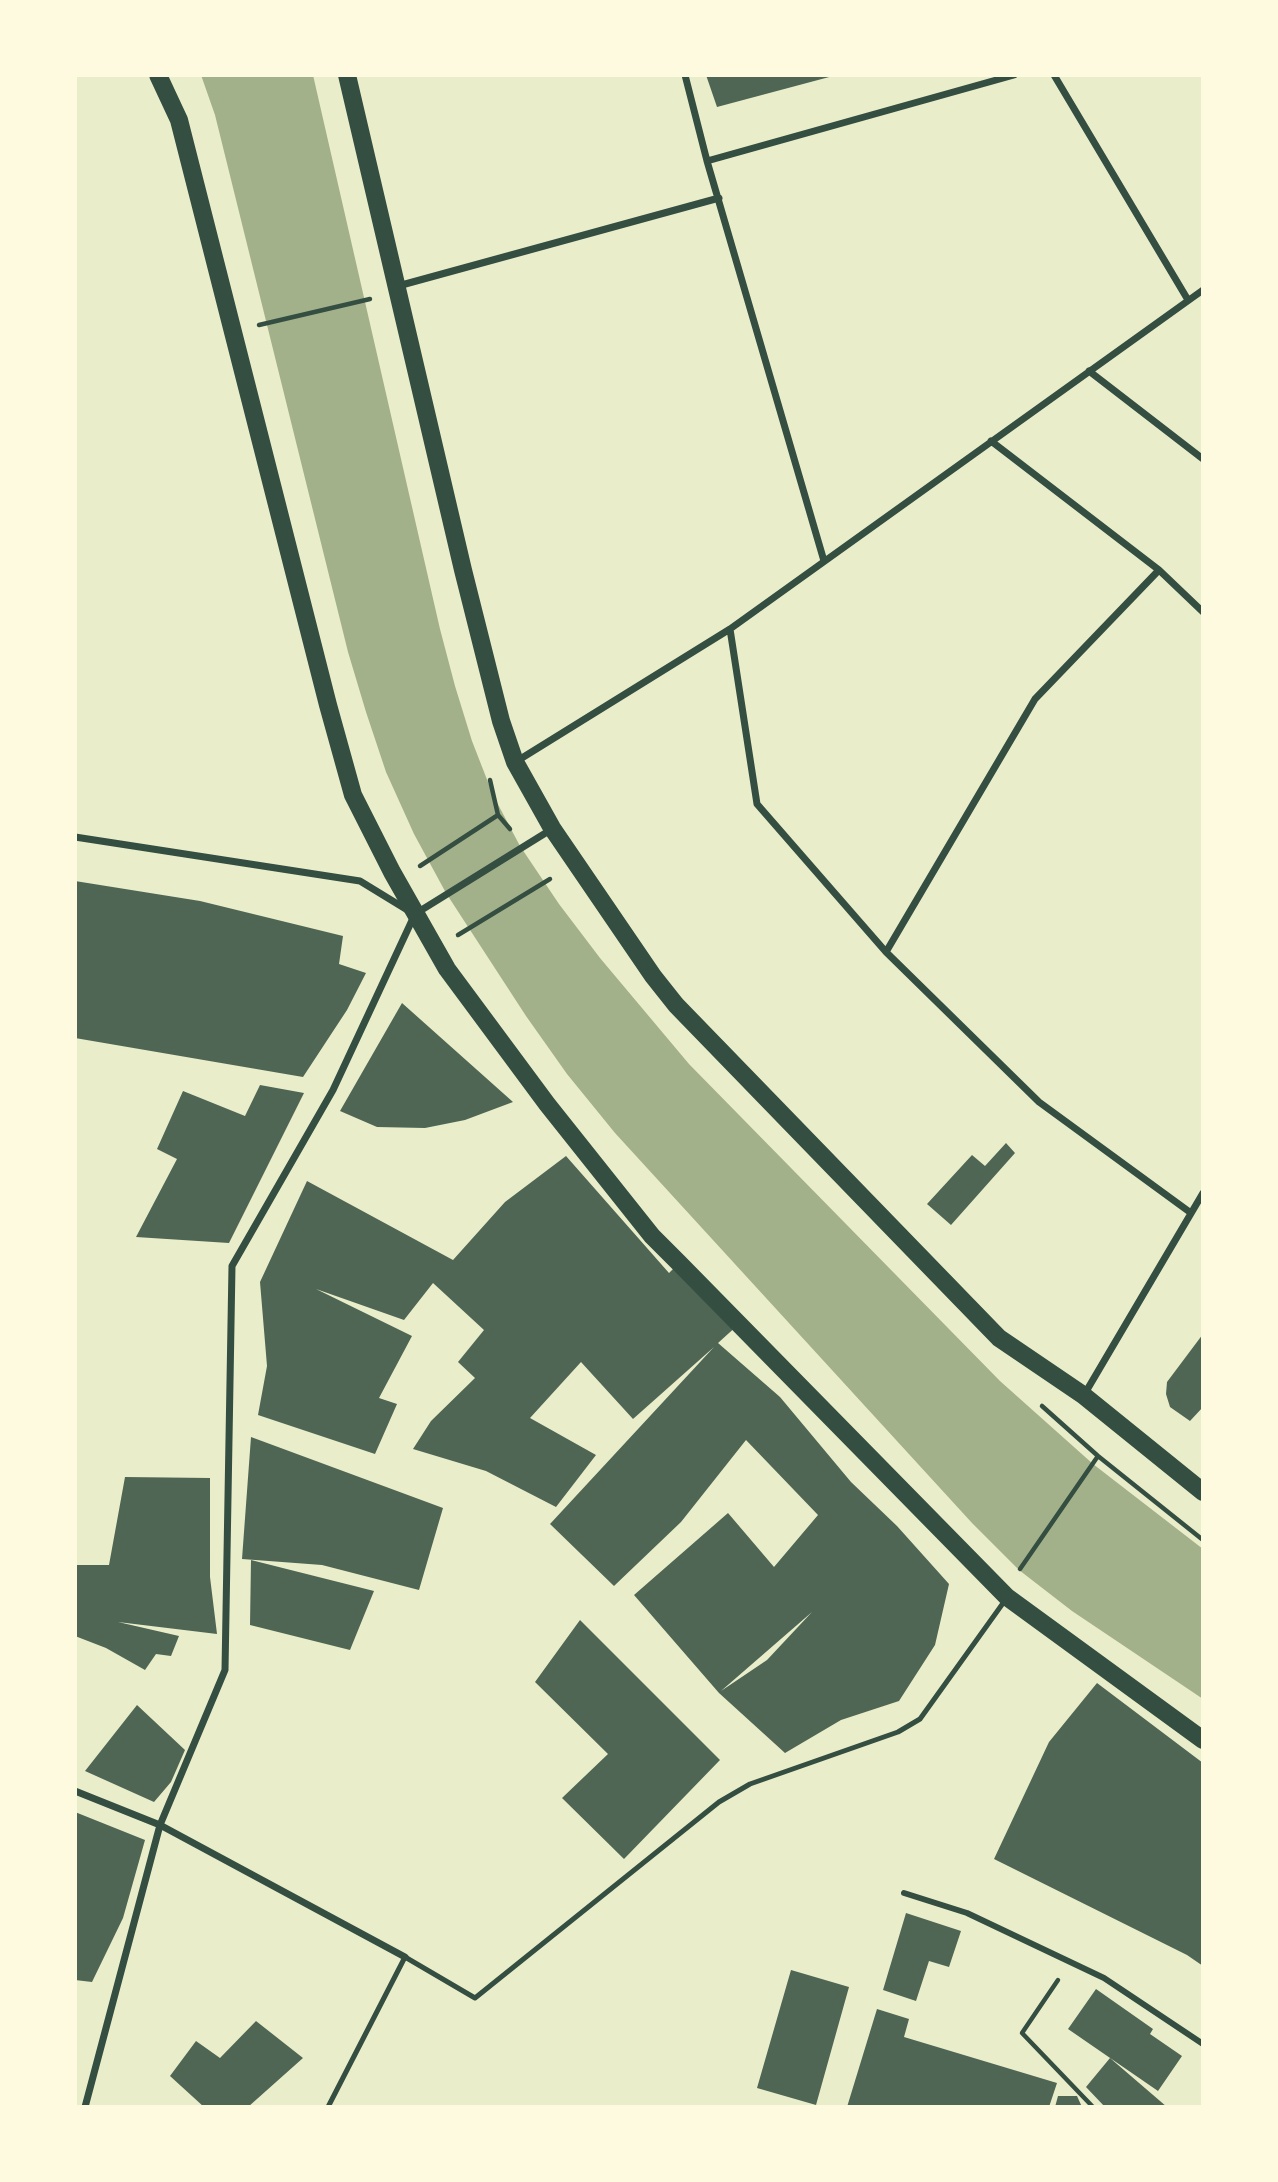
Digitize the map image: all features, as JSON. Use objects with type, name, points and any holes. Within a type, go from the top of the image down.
[{"type":"main road","points":[[158,75],[179,120],[324,692],[353,795],[447,969],[547,1104],[652,1236],[1007,1597],[1203,1740]]},
{"type":"main road","points":[[347,75],[501,721],[515,762],[552,828],[653,976],[676,1005],[999,1338],[1083,1395],[1203,1492]]},
{"type":"street","points":[[685,75],[824,561]]},
{"type":"street","points":[[708,161],[1014,75]]},
{"type":"street","points":[[1054,75],[1188,300]]},
{"type":"street","points":[[398,286],[719,198]]},
{"type":"street","points":[[515,762],[730,629],[1203,290]]},
{"type":"street","points":[[1089,371],[1203,459]]},
{"type":"street","points":[[991,441],[1159,570],[1203,612]]},
{"type":"street","points":[[887,952],[1035,699],[1159,570]]},
{"type":"street","points":[[730,629],[757,804],[887,952],[1039,1102],[1191,1213]]},
{"type":"street","points":[[85,2107],[160,1825],[225,1670],[232,1266],[333,1090],[415,914],[552,828]]},
{"type":"street","points":[[75,837],[360,881],[415,914]]},
{"type":"street","points":[[1083,1395],[1203,1193]]},
{"type":"street","points":[[75,1791],[160,1825],[405,1957]]},
{"type":"street","points":[[904,1893],[967,1913],[1104,1978],[1203,2044]]},
{"type":"lane","points":[[328,2107],[405,1957],[475,1998],[719,1802],[750,1784],[898,1732],[920,1718],[1007,1597]]},
{"type":"path","points":[[251,327],[373,298]]},
{"type":"path","points":[[419,867],[498,815]]},
{"type":"path","points":[[449,941],[550,878]]},
{"type":"path","points":[[1077,1438],[1203,1539]]},
{"type":"path","points":[[1014,1578],[1098,1456]]},
{"type":"path","points":[[1070,1962],[1023,2033],[1093,2107]]},
{"type":"shaded area","points":[[201,75],[313,75],[455,686],[493,795],[520,846],[600,958],[689,1064],[1000,1381],[1093,1464],[1203,1549],[1203,1699],[1072,1611],[1019,1570],[972,1523],[615,1133],[567,1074],[526,1016],[446,893],[414,834],[386,772],[348,652],[215,115]]},
{"type":"building","points":[[706,75],[833,75],[833,76],[717,107]]},
{"type":"building","points":[[75,881],[200,901],[343,936],[339,964],[366,973],[347,1010],[303,1077],[75,1038]]},
{"type":"building","points":[[402,1003],[513,1102],[465,1120],[425,1128],[377,1127],[340,1111]]},
{"type":"building","points":[[260,1085],[304,1093],[229,1243],[136,1237],[177,1159],[157,1149],[183,1091],[245,1116]]},
{"type":"building","points":[[1006,1143],[1015,1153],[951,1225],[927,1204],[972,1155],[985,1166]]},
{"type":"building","points":[[566,1156],[669,1273],[679,1263],[739,1324],[718,1343],[780,1397],[851,1482],[897,1526],[949,1584],[935,1645],[899,1701],[841,1720],[785,1753],[719,1693],[634,1595],[728,1513],[774,1567],[818,1515],[746,1440],[681,1522],[614,1586],[550,1524],[714,1347],[633,1419],[581,1362],[530,1418],[596,1455],[556,1507],[486,1471],[413,1449],[431,1421],[475,1378],[458,1362],[484,1330],[433,1283],[404,1320],[316,1289],[412,1336],[379,1398],[397,1404],[375,1454],[258,1415],[267,1366],[260,1282],[307,1181],[453,1260],[505,1202]],"holes":[[[812,1612],[767,1660],[721,1691]]]},
{"type":"building","points":[[1203,1334],[1203,1407],[1190,1421],[1170,1407],[1166,1394],[1167,1382]]},
{"type":"building","points":[[251,1437],[443,1508],[419,1590],[322,1565],[242,1559]]},
{"type":"building","points":[[125,1477],[210,1478],[210,1577],[217,1634],[118,1622],[179,1636],[171,1656],[156,1654],[145,1670],[106,1648],[75,1636],[75,1565],[109,1565]]},
{"type":"building","points":[[251,1560],[374,1591],[350,1650],[250,1625]]},
{"type":"building","points":[[580,1620],[720,1760],[624,1859],[562,1798],[608,1754],[535,1682]]},
{"type":"building","points":[[1097,1683],[1203,1763],[1203,1966],[1187,1955],[994,1859],[1049,1742]]},
{"type":"building","points":[[137,1705],[185,1750],[171,1782],[154,1802],[85,1771]]},
{"type":"building","points":[[75,1812],[145,1840],[123,1918],[92,1982],[75,1980]]},
{"type":"building","points":[[906,1913],[961,1931],[949,1967],[929,1961],[916,2001],[883,1990]]},
{"type":"building","points":[[791,1970],[849,1987],[816,2105],[757,2088]]},
{"type":"building","points":[[1096,1989],[1153,2029],[1150,2034],[1182,2056],[1158,2091],[1068,2029]]},
{"type":"building","points":[[877,2009],[909,2019],[904,2037],[1057,2083],[1049,2107],[847,2107]]},
{"type":"building","points":[[256,2021],[303,2058],[248,2107],[204,2107],[170,2076],[196,2041],[220,2058]]},
{"type":"building","points":[[1110,2058],[1167,2107],[1105,2107],[1086,2087]]},
{"type":"building","points":[[1058,2096],[1077,2096],[1082,2107],[1055,2107]]}]
